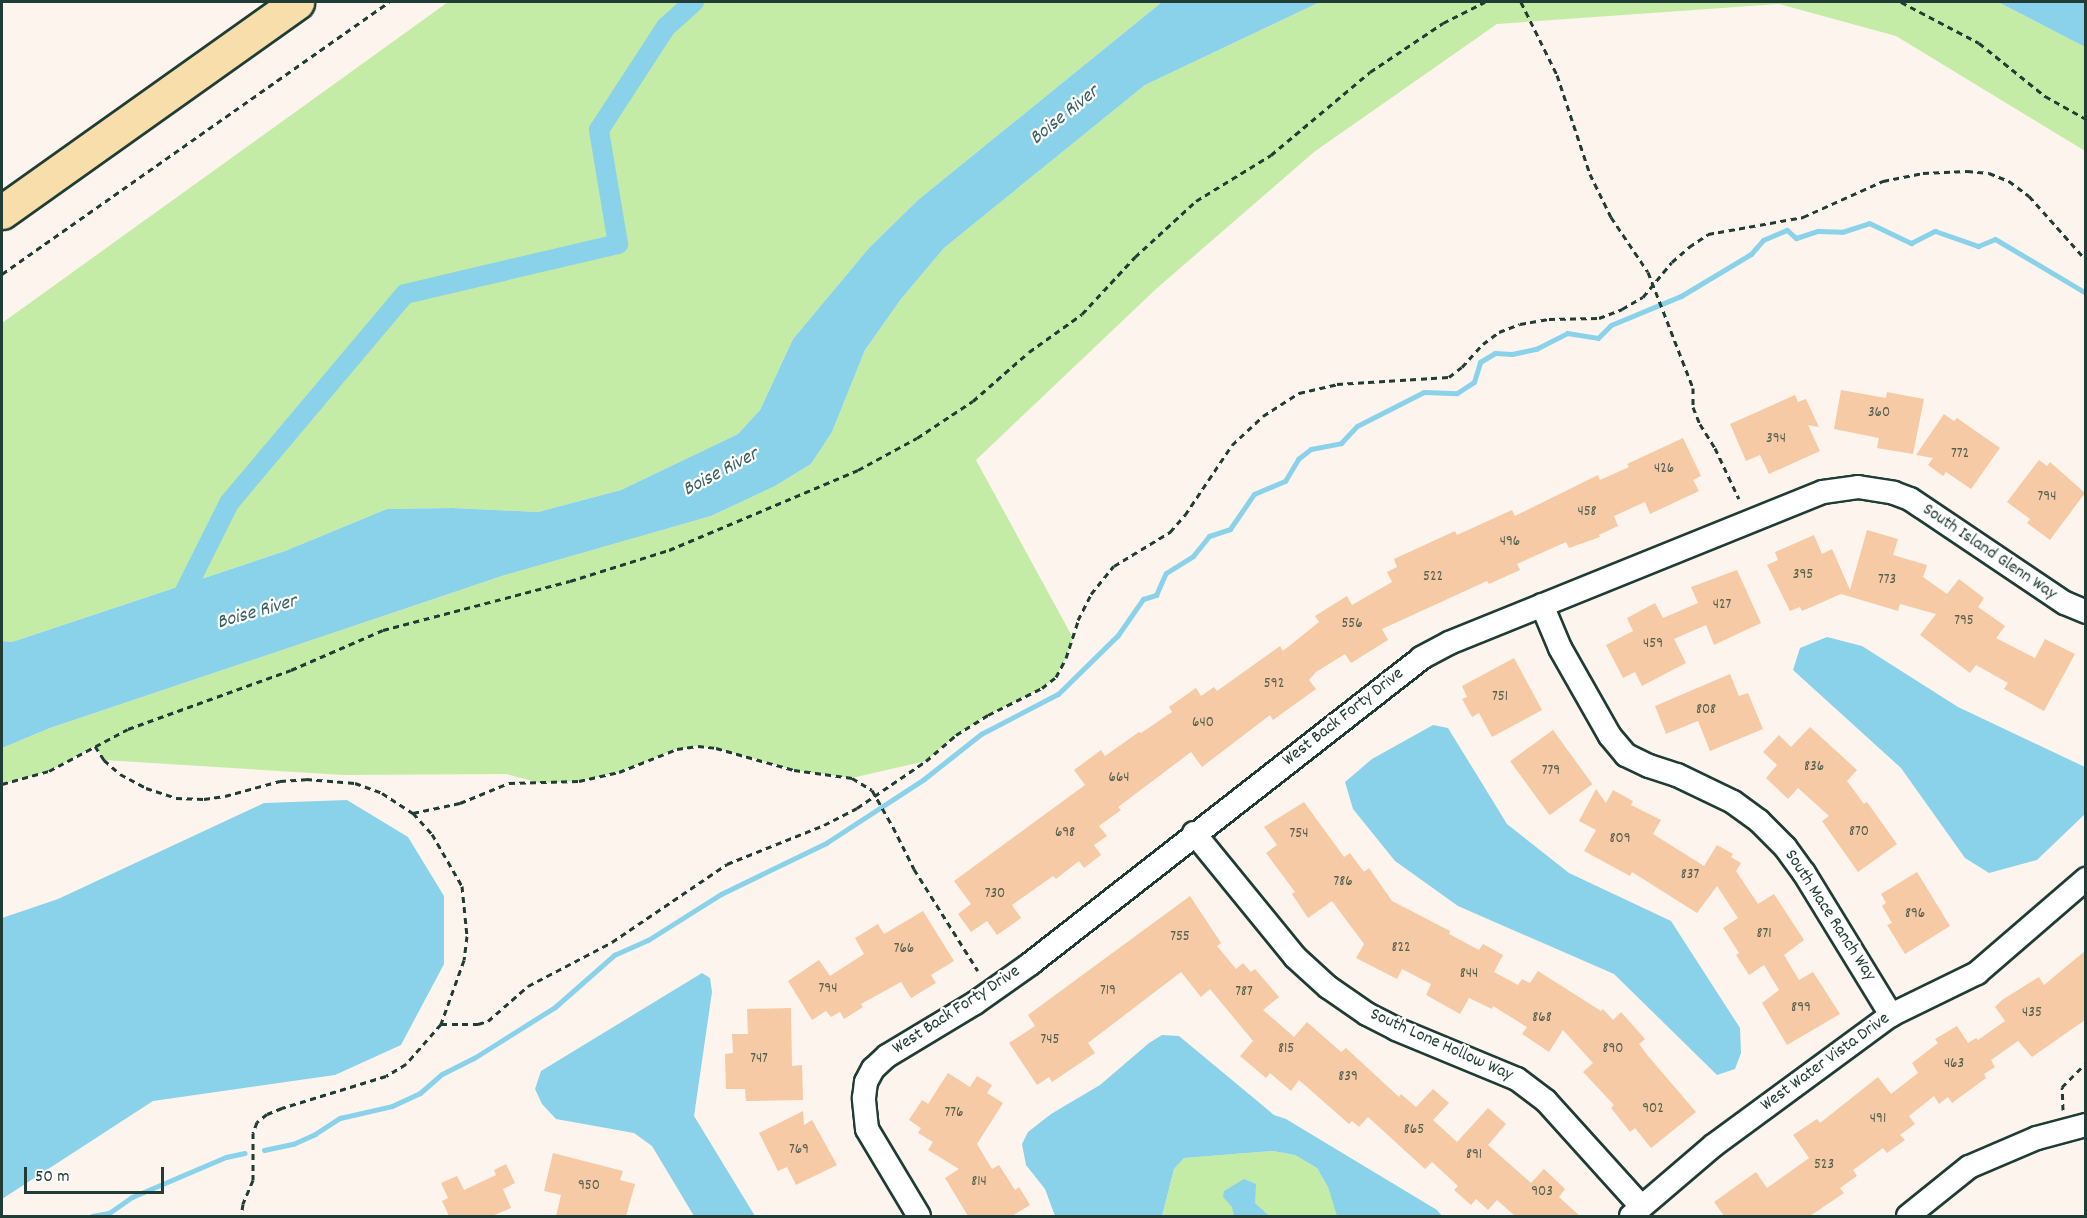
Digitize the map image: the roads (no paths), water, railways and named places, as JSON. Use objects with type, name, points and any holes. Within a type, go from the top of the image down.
[{"type":"main road","points":[[2,212],[297,2]]},
{"type":"street","name":"West Back Forty Drive","points":[[919,1216],[867,1129],[864,1112],[866,1082],[873,1069],[887,1056],[975,1003],[1020,971],[1194,833],[1422,658],[1449,643],[1823,492],[1858,487],[1894,493]]},
{"type":"street","name":"South Island Glenn Way","points":[[1894,493],[1910,499],[2065,603],[2085,612]]},
{"type":"street","name":"South Mace Ranch Way","points":[[1542,605],[1560,648],[1610,736],[1626,755],[1649,766],[1677,775],[1733,802],[1759,821],[1779,840],[1804,873],[1891,1014]]},
{"type":"street","name":"South Lone Hollow Way","points":[[1194,833],[1295,957],[1328,987],[1367,1014],[1396,1029],[1517,1079],[1546,1101],[1636,1211]]},
{"type":"street","name":"West Water Vista Drive","points":[[1636,1211],[1714,1145],[1891,1014],[1977,974],[2085,879]]},
{"type":"street","points":[[1908,1216],[1969,1167],[2037,1138],[2076,1127]]},
{"type":"water","name":"Boise River","points":[[1162,2],[1320,2],[1145,85],[944,248],[901,299],[865,350],[832,432],[811,464],[775,486],[711,516],[505,575],[50,728],[2,748],[2,641],[12,642],[285,551],[387,509],[453,508],[538,512],[621,490],[738,434],[760,410],[793,339],[869,248],[918,200]]},
{"type":"water","points":[[1998,2],[2085,2],[2085,47]]},
{"type":"water","points":[[1827,637],[1862,646],[1958,707],[2085,767],[2085,814],[2037,860],[1989,873],[1965,858],[1901,768],[1793,670],[1800,648]]},
{"type":"water","points":[[1433,725],[1448,728],[1507,824],[1569,873],[1671,921],[1740,1028],[1741,1053],[1735,1069],[1717,1075],[1614,974],[1458,906],[1395,861],[1353,809],[1345,782],[1372,759]]},
{"type":"water","points":[[347,800],[408,837],[444,896],[444,964],[401,1045],[335,1075],[153,1101],[2,1199],[2,918],[58,899],[264,803]]},
{"type":"water","points":[[702,973],[710,978],[712,992],[694,1116],[755,1216],[694,1216],[652,1146],[634,1133],[556,1119],[542,1104],[535,1089],[541,1071]]},
{"type":"water","points":[[1162,1035],[1179,1036],[1274,1115],[1286,1119],[1437,1210],[1442,1216],[1337,1216],[1328,1187],[1317,1168],[1295,1155],[1273,1151],[1184,1158],[1174,1169],[1162,1216],[1055,1216],[1045,1189],[1026,1165],[1022,1144],[1028,1132],[1051,1114],[1100,1085],[1149,1043]]},
{"type":"water","points":[[1244,1179],[1256,1184],[1255,1203],[1269,1216],[1234,1216],[1232,1207],[1223,1197],[1224,1191]]},
{"type":"waterway","points":[[177,607],[229,503],[405,294],[618,244],[599,130],[666,27],[694,2]]},
{"type":"waterway","points":[[264,1150],[293,1144],[315,1134],[340,1118],[392,1106],[420,1093],[442,1074],[474,1058],[555,1007],[614,955],[648,940],[721,894],[826,843],[924,779],[981,734],[1058,694],[1118,635],[1143,599],[1156,595],[1166,573],[1193,556],[1209,536],[1230,529],[1254,494],[1285,481],[1298,459],[1311,449],[1341,443],[1357,426],[1424,392],[1457,393],[1474,382],[1480,362],[1495,353],[1512,354],[1536,349],[1567,333],[1598,338],[1611,325],[1681,296],[1751,254],[1763,240],[1787,230],[1796,238],[1818,231],[1842,232],[1869,223],[1911,243],[1935,231],[1978,246],[1995,239],[2086,293]]},
{"type":"waterway","points":[[92,1216],[109,1213],[132,1197],[226,1157],[245,1153]]}]
